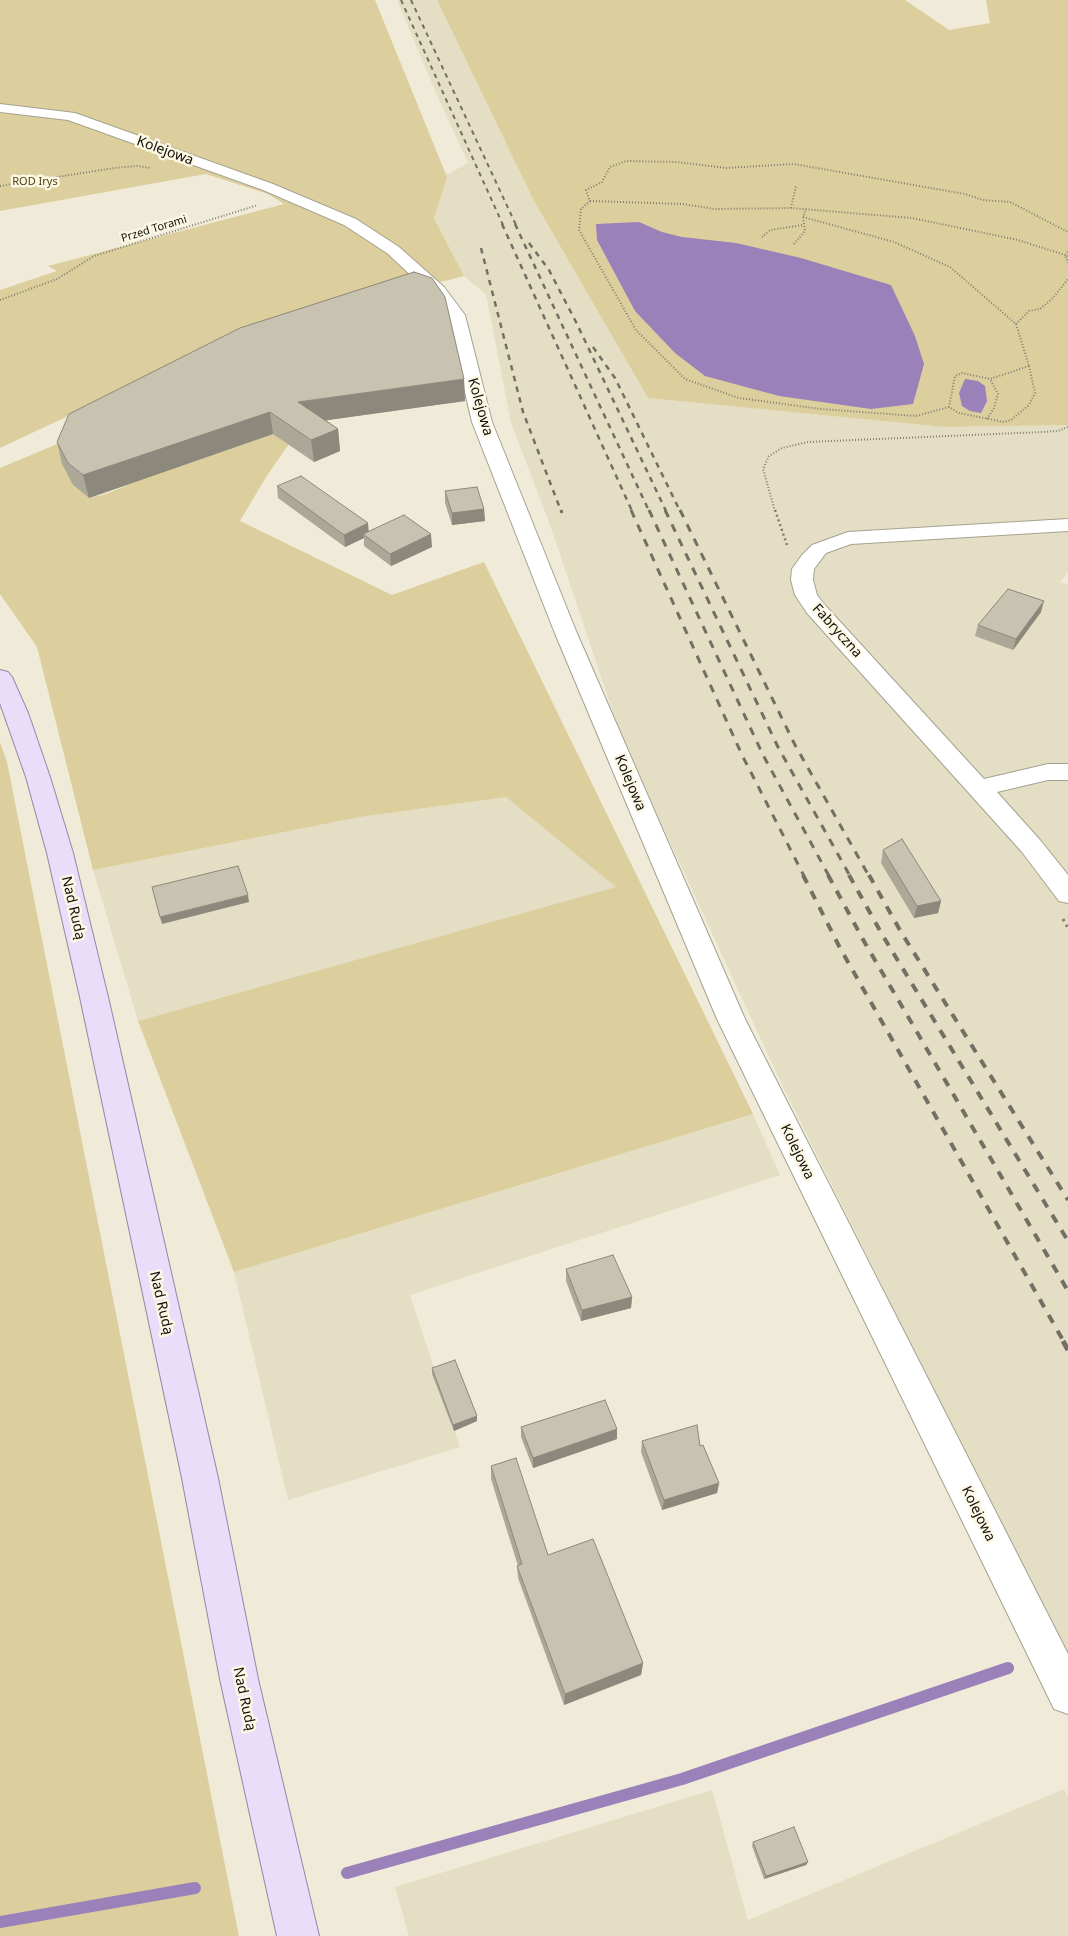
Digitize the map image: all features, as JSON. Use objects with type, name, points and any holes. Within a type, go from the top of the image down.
[{"type":"main road","name":"Nad Rudą","points":[[0,677],[16,713],[38,777],[66,882],[200,1478],[239,1679],[298,1936]]},
{"type":"street","name":"Kolejowa","points":[[0,108],[70,116],[290,196],[350,222],[393,250],[438,291],[456,315],[486,431],[565,631],[731,1019],[1068,1695]]},
{"type":"street","name":"Fabryczna","points":[[1064,904],[1032,846],[815,608],[806,595],[802,580],[804,569],[809,559],[819,549],[848,538],[1068,525]]},
{"type":"street","points":[[981,788],[1048,772],[1068,772]]},
{"type":"path","points":[[590,201],[586,190],[602,182],[610,167],[626,161],[677,162],[726,168],[794,164],[965,194],[983,200],[1010,202],[1068,232]]},
{"type":"path","points":[[0,186],[114,168],[136,166],[164,169],[196,163]]},
{"type":"path","points":[[791,208],[796,186]]},
{"type":"path","name":"Przed Torami","points":[[0,300],[57,279],[94,256],[290,196]]},
{"type":"path","points":[[803,217],[894,242],[950,267],[1016,324],[1035,393],[1029,405],[1011,420],[1004,422],[959,413],[949,407],[916,416],[821,409],[739,398],[685,379],[636,330],[579,230],[581,209],[590,201],[683,204],[715,209],[791,208],[912,218],[1018,240],[1067,255]]},
{"type":"path","points":[[794,244],[805,231],[803,217],[806,209]]},
{"type":"path","points":[[762,237],[770,230],[803,225]]},
{"type":"path","points":[[1068,252],[1068,264]]},
{"type":"path","points":[[1016,324],[1029,311],[1040,309],[1054,298],[1068,279]]},
{"type":"path","points":[[949,407],[955,376],[962,373],[990,379],[1029,366]]},
{"type":"path","points":[[987,419],[994,408],[998,394],[990,379]]},
{"type":"path","points":[[791,555],[765,481],[763,469],[770,456],[782,448],[808,442],[1042,432],[1058,431],[1068,427]]},
{"type":"path","points":[[1064,904],[1068,928]]},
{"type":"shaded area","points":[[397,0],[437,0],[534,201],[648,398],[944,427],[1068,425],[1068,572],[1060,582],[1068,584],[1068,1658],[783,1087],[621,736],[549,522],[511,423],[486,294],[464,276],[434,218],[446,175],[468,163]]},
{"type":"shaded area","points":[[639,222],[662,232],[682,237],[736,243],[801,258],[891,285],[915,336],[924,364],[913,404],[871,409],[779,396],[705,376],[675,353],[635,311],[597,240],[596,224]]},
{"type":"shaded area","points":[[965,379],[978,381],[985,386],[987,401],[981,413],[970,411],[962,406],[959,393]]},
{"type":"shaded area","points":[[506,797],[617,887],[138,1021],[93,870],[360,817]]},
{"type":"shaded area","points":[[753,1114],[780,1175],[410,1295],[460,1447],[288,1500],[234,1272]]},
{"type":"shaded area","points":[[1064,1789],[1068,1797],[1068,1936],[409,1936],[395,1887],[712,1790],[748,1920]]},
{"type":"green space","name":"ROD Irys","points":[[0,0],[375,0],[447,177],[434,218],[464,276],[320,313],[183,362],[0,448],[0,290],[57,271],[48,266],[284,204],[268,194],[206,174],[0,211]]},
{"type":"green space","points":[[437,0],[905,0],[949,30],[990,23],[986,0],[1068,0],[1068,425],[944,427],[648,398],[534,201]]},
{"type":"green space","points":[[303,424],[266,477],[240,521],[392,595],[484,562],[753,1114],[234,1272],[138,1021],[616,887],[506,797],[360,817],[93,870],[37,647],[0,594],[0,468],[74,437],[73,485],[89,498],[106,494],[144,478]]},
{"type":"green space","points":[[0,742],[7,762],[239,1936],[0,1936]]},
{"type":"building","points":[[414,272],[432,278],[445,297],[464,379],[298,402],[338,429],[311,440],[270,412],[83,475],[68,463],[57,442],[69,414],[240,328]]},
{"type":"building","points":[[301,476],[368,523],[344,535],[277,486]]},
{"type":"building","points":[[477,487],[484,509],[452,513],[445,491]]},
{"type":"building","points":[[404,515],[431,534],[390,554],[363,534]]},
{"type":"building","points":[[1008,589],[1044,601],[1016,639],[978,625]]},
{"type":"building","points":[[902,839],[941,901],[917,906],[883,850]]},
{"type":"building","points":[[238,866],[248,895],[160,917],[152,887]]},
{"type":"building","points":[[613,1255],[632,1297],[582,1310],[566,1269]]},
{"type":"building","points":[[455,1360],[477,1416],[453,1425],[432,1368]]},
{"type":"building","points":[[605,1400],[617,1429],[533,1458],[521,1427]]},
{"type":"building","points":[[697,1425],[700,1446],[703,1445],[719,1483],[664,1500],[642,1441]]},
{"type":"building","points":[[516,1458],[548,1555],[593,1539],[643,1663],[565,1694],[517,1566],[522,1564],[491,1466]]},
{"type":"building","points":[[794,1827],[808,1862],[766,1876],[753,1842]]},
{"type":"waterway","points":[[347,1873],[682,1779],[1008,1668]]},
{"type":"waterway","points":[[0,1922],[195,1888]]},
{"type":"railway","points":[[401,0],[503,225]]},
{"type":"railway","points":[[411,0],[516,225]]},
{"type":"railway","points":[[502,224],[632,511]]},
{"type":"railway","points":[[515,224],[649,511]]},
{"type":"railway","points":[[529,243],[549,270],[576,322],[666,511]]},
{"type":"railway","points":[[481,248],[523,412],[561,511]]},
{"type":"railway","points":[[593,347],[615,378],[680,511]]},
{"type":"railway","points":[[631,510],[742,755],[804,876]]},
{"type":"railway","points":[[649,510],[763,755],[829,876]]},
{"type":"railway","points":[[665,510],[778,747],[850,876]]},
{"type":"railway","points":[[680,510],[795,745],[869,876]]},
{"type":"railway","points":[[803,875],[840,948],[1064,1342]]},
{"type":"railway","points":[[828,875],[865,943],[1068,1291]]},
{"type":"railway","points":[[849,875],[883,936],[1068,1241]]},
{"type":"railway","points":[[869,875],[901,932],[1068,1200]]},
{"type":"railway","points":[[1063,1341],[1068,1350]]}]
